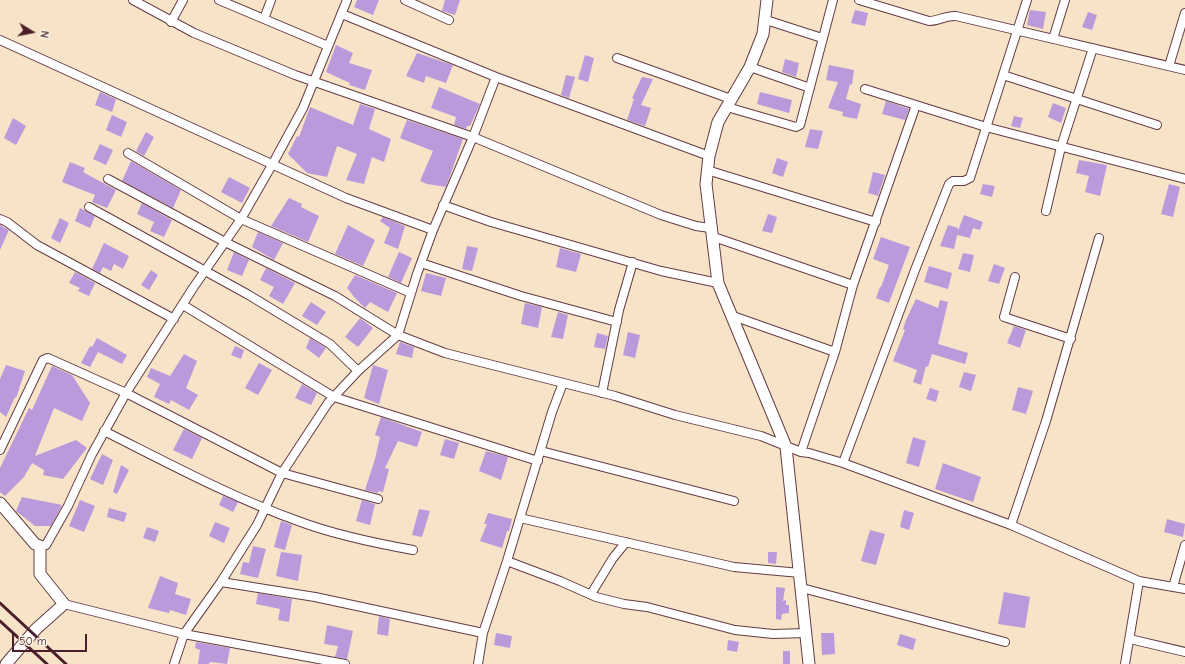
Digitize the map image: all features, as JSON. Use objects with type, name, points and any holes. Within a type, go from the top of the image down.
[{"type":"street","points":[[133,0],[171,22],[314,82],[473,137],[661,215],[696,226],[853,285]]},
{"type":"street","points":[[171,22],[183,0]]},
{"type":"street","points":[[219,0],[328,46]]},
{"type":"street","points":[[264,19],[271,0]]},
{"type":"street","points":[[0,503],[35,544],[40,546],[46,545],[68,506],[104,431],[126,393],[205,270],[241,219],[272,165],[303,108],[347,0]]},
{"type":"street","points":[[405,0],[449,20]]},
{"type":"street","points":[[767,0],[766,20],[763,34],[750,67],[718,122],[709,156],[706,184],[718,283],[733,316],[786,447],[809,664]]},
{"type":"street","points":[[617,58],[729,103],[798,126],[800,124],[810,88],[833,0]]},
{"type":"street","points":[[859,0],[929,21],[935,21],[947,16],[956,16],[1185,70]]},
{"type":"street","points":[[843,463],[943,199],[953,181],[964,181],[970,178],[1027,0]]},
{"type":"street","points":[[1053,39],[1065,0]]},
{"type":"street","points":[[1169,66],[1185,13]]},
{"type":"street","points":[[342,14],[496,77],[709,156]]},
{"type":"street","points":[[766,20],[822,38]]},
{"type":"street","points":[[0,40],[346,198],[433,230]]},
{"type":"street","points":[[1046,211],[1061,147],[1093,48]]},
{"type":"street","points":[[750,67],[810,88]]},
{"type":"street","points":[[1003,74],[1157,125]]},
{"type":"street","points":[[174,664],[184,634],[221,582],[257,525],[282,473],[328,403],[358,371],[398,335],[433,230],[473,137],[496,77]]},
{"type":"street","points":[[865,88],[986,127],[1185,179]]},
{"type":"street","points":[[801,452],[835,352],[853,285],[916,105]]},
{"type":"street","points":[[128,152],[241,219],[411,293]]},
{"type":"street","points":[[707,170],[876,222]]},
{"type":"street","points":[[108,179],[225,242],[335,296],[398,335],[445,353],[602,393],[760,436],[801,452],[843,463],[1011,526],[1139,581],[1185,590]]},
{"type":"street","points":[[89,206],[205,270],[330,344],[358,371]]},
{"type":"street","points":[[443,206],[491,222],[661,271],[718,283]]},
{"type":"street","points":[[0,219],[7,222],[37,245],[174,319]]},
{"type":"street","points":[[1011,526],[1046,421],[1071,339],[1099,238]]},
{"type":"street","points":[[602,393],[617,322],[633,262]]},
{"type":"street","points":[[421,263],[521,296],[617,322]]},
{"type":"street","points":[[1015,277],[1004,317],[1071,339]]},
{"type":"street","points":[[182,305],[334,397],[538,461]]},
{"type":"street","points":[[733,316],[835,352]]},
{"type":"street","points":[[0,450],[44,359],[50,359],[126,393],[282,473],[378,499]]},
{"type":"street","points":[[478,664],[483,633],[507,562],[552,412],[563,383]]},
{"type":"street","points":[[104,431],[180,469],[298,522],[380,544],[413,550]]},
{"type":"street","points":[[541,451],[734,501]]},
{"type":"street","points":[[520,518],[734,567],[800,573]]},
{"type":"street","points":[[591,594],[613,558],[626,542]]},
{"type":"street","points":[[1173,587],[1185,545]]},
{"type":"street","points":[[40,546],[40,574],[64,604],[184,634],[345,664]]},
{"type":"street","points":[[507,562],[604,599],[735,630],[773,634],[806,633]]},
{"type":"street","points":[[1125,664],[1139,581]]},
{"type":"street","points":[[221,582],[316,597],[483,633]]},
{"type":"street","points":[[802,588],[1005,642]]},
{"type":"street","points":[[6,664],[36,629],[64,604]]},
{"type":"street","points":[[1130,639],[1185,652]]},
{"type":"building","points":[[357,0],[379,0],[373,15],[354,7]]},
{"type":"building","points":[[445,0],[460,0],[455,15],[442,11]]},
{"type":"building","points":[[855,10],[868,13],[865,26],[851,23]]},
{"type":"building","points":[[1030,10],[1046,12],[1043,29],[1027,25]]},
{"type":"building","points":[[1088,12],[1097,15],[1092,30],[1082,27]]},
{"type":"building","points":[[336,45],[353,53],[349,63],[372,70],[365,90],[349,85],[350,83],[326,72]]},
{"type":"building","points":[[417,53],[453,65],[446,83],[426,76],[424,83],[406,76]]},
{"type":"building","points":[[585,55],[594,58],[588,82],[578,79]]},
{"type":"building","points":[[785,59],[799,63],[796,77],[782,72]]},
{"type":"building","points":[[829,65],[854,70],[852,85],[850,84],[846,99],[861,104],[857,119],[842,116],[843,112],[828,108],[838,82],[826,80]]},
{"type":"building","points":[[566,75],[575,77],[569,98],[561,95]]},
{"type":"building","points":[[642,77],[653,79],[641,105],[651,108],[645,126],[627,120],[634,99],[632,98]]},
{"type":"building","points":[[439,87],[480,104],[470,126],[467,126],[466,129],[454,125],[456,117],[431,108]]},
{"type":"building","points":[[100,92],[116,99],[112,112],[95,105]]},
{"type":"building","points":[[760,92],[792,100],[789,113],[757,104]]},
{"type":"building","points":[[886,101],[909,109],[905,120],[882,114]]},
{"type":"building","points":[[1053,103],[1066,108],[1061,123],[1048,117]]},
{"type":"building","points":[[360,104],[375,109],[369,129],[391,139],[384,162],[372,157],[364,184],[346,180],[357,154],[337,146],[327,177],[307,173],[288,154],[297,136],[299,137],[310,107],[353,125]]},
{"type":"building","points":[[112,115],[127,122],[121,137],[106,130]]},
{"type":"building","points":[[1014,116],[1023,118],[1020,128],[1011,126]]},
{"type":"building","points":[[13,118],[26,126],[16,145],[4,138]]},
{"type":"building","points":[[407,120],[463,139],[446,187],[427,184],[420,181],[433,151],[400,138]]},
{"type":"building","points":[[810,129],[823,131],[818,149],[805,147]]},
{"type":"building","points":[[146,132],[154,137],[144,156],[136,151]]},
{"type":"building","points":[[100,144],[113,150],[106,165],[93,159]]},
{"type":"building","points":[[777,158],[788,162],[783,177],[772,173]]},
{"type":"building","points":[[1079,160],[1107,165],[1100,196],[1085,192],[1089,176],[1076,173]]},
{"type":"building","points":[[131,161],[181,190],[173,208],[122,181]]},
{"type":"building","points":[[70,162],[85,168],[83,172],[116,190],[107,208],[92,202],[95,195],[62,182]]},
{"type":"building","points":[[873,172],[885,175],[878,196],[868,193]]},
{"type":"building","points":[[229,177],[250,188],[242,203],[221,192]]},
{"type":"building","points":[[983,184],[995,186],[992,197],[980,194]]},
{"type":"building","points":[[1169,184],[1180,187],[1173,217],[1161,214]]},
{"type":"building","points":[[289,198],[302,204],[301,207],[319,216],[308,242],[271,226]]},
{"type":"building","points":[[142,203],[172,220],[164,237],[150,231],[154,222],[137,214]]},
{"type":"building","points":[[80,208],[95,216],[90,228],[75,221]]},
{"type":"building","points":[[768,214],[777,217],[772,233],[762,231]]},
{"type":"building","points":[[964,215],[983,222],[980,230],[973,228],[970,238],[957,235],[954,249],[940,246],[948,225],[958,228],[958,231]]},
{"type":"building","points":[[383,217],[405,226],[398,249],[384,243],[390,228],[380,221]]},
{"type":"building","points":[[60,218],[69,223],[60,243],[51,238]]},
{"type":"building","points":[[0,225],[9,230],[0,250]]},
{"type":"building","points":[[348,225],[375,240],[363,266],[335,254]]},
{"type":"building","points":[[258,232],[283,243],[274,260],[252,247]]},
{"type":"building","points":[[881,237],[910,247],[889,303],[876,298],[889,265],[873,259]]},
{"type":"building","points":[[104,243],[129,256],[123,269],[114,264],[111,271],[103,267],[100,273],[92,269]]},
{"type":"building","points":[[467,246],[478,248],[472,271],[462,269]]},
{"type":"building","points":[[560,248],[581,254],[576,272],[556,267]]},
{"type":"building","points":[[234,252],[249,260],[242,276],[227,270]]},
{"type":"building","points":[[399,252],[412,258],[401,283],[388,277]]},
{"type":"building","points":[[963,253],[974,255],[970,272],[958,269]]},
{"type":"building","points":[[994,264],[1005,268],[999,284],[988,281]]},
{"type":"building","points":[[929,266],[952,273],[948,289],[924,282]]},
{"type":"building","points":[[266,268],[295,283],[283,304],[269,296],[274,287],[260,280]]},
{"type":"building","points":[[151,270],[158,275],[149,290],[141,285]]},
{"type":"building","points":[[75,272],[95,283],[89,296],[78,291],[80,288],[69,283]]},
{"type":"building","points":[[426,273],[446,278],[441,296],[421,291]]},
{"type":"building","points":[[355,275],[397,293],[388,312],[370,302],[365,308],[355,298],[347,288]]},
{"type":"building","points":[[916,299],[938,308],[940,300],[948,302],[938,344],[968,353],[965,364],[932,354],[928,367],[926,366],[921,385],[913,382],[917,370],[893,361],[905,330],[903,329],[906,320]]},
{"type":"building","points":[[311,302],[326,312],[317,325],[302,316]]},
{"type":"building","points":[[525,303],[542,307],[538,328],[521,324]]},
{"type":"building","points":[[558,312],[568,315],[563,339],[551,337]]},
{"type":"building","points":[[360,318],[373,328],[358,347],[345,337]]},
{"type":"building","points":[[1014,326],[1026,330],[1020,348],[1007,343]]},
{"type":"building","points":[[628,332],[640,335],[635,358],[623,355]]},
{"type":"building","points":[[597,333],[608,336],[605,349],[594,347]]},
{"type":"building","points":[[97,338],[127,355],[122,364],[98,352],[90,367],[81,363],[90,346],[92,347]]},
{"type":"building","points":[[310,338],[326,348],[319,358],[306,348]]},
{"type":"building","points":[[400,342],[414,347],[412,358],[396,354]]},
{"type":"building","points":[[235,346],[244,350],[241,359],[231,355]]},
{"type":"building","points":[[184,354],[197,361],[186,388],[198,395],[189,410],[171,400],[169,404],[154,397],[160,384],[147,377],[151,368],[170,376]]},
{"type":"building","points":[[259,363],[272,370],[258,395],[245,388]]},
{"type":"building","points":[[6,365],[25,371],[16,398],[15,397],[6,417],[0,412],[0,379]]},
{"type":"building","points":[[373,365],[388,370],[379,404],[364,398]]},
{"type":"building","points":[[52,366],[72,375],[90,403],[82,421],[54,408],[35,456],[76,440],[87,448],[63,479],[43,475],[44,470],[32,463],[24,477],[5,496],[0,492],[0,468],[29,408],[32,410]]},
{"type":"building","points":[[964,372],[976,375],[971,391],[959,387]]},
{"type":"building","points":[[302,384],[317,393],[311,405],[295,398]]},
{"type":"building","points":[[1018,387],[1033,391],[1026,414],[1012,410]]},
{"type":"building","points":[[930,388],[939,391],[936,402],[926,399]]},
{"type":"building","points":[[381,417],[422,432],[417,447],[398,441],[385,468],[389,469],[383,492],[378,491],[378,493],[365,490],[380,437],[375,435]]},
{"type":"building","points":[[184,429],[202,438],[192,459],[173,450]]},
{"type":"building","points":[[913,437],[926,441],[919,467],[906,463]]},
{"type":"building","points":[[445,439],[459,443],[454,459],[440,455]]},
{"type":"building","points":[[486,451],[508,457],[501,480],[479,471]]},
{"type":"building","points":[[102,454],[113,460],[103,485],[90,479]]},
{"type":"building","points":[[943,463],[981,477],[973,502],[935,489]]},
{"type":"building","points":[[121,465],[129,470],[117,494],[113,492]]},
{"type":"building","points":[[223,496],[238,502],[233,512],[219,505]]},
{"type":"building","points":[[22,497],[62,505],[51,526],[35,526],[16,511]]},
{"type":"building","points":[[80,500],[95,506],[84,532],[69,526]]},
{"type":"building","points":[[362,500],[375,504],[370,525],[356,521]]},
{"type":"building","points":[[109,508],[127,513],[124,522],[107,517]]},
{"type":"building","points":[[419,509],[430,511],[422,537],[412,535]]},
{"type":"building","points":[[904,510],[914,513],[909,530],[900,527]]},
{"type":"building","points":[[488,513],[512,519],[502,548],[480,541],[487,524],[484,524]]},
{"type":"building","points":[[1167,519],[1185,524],[1183,537],[1164,532]]},
{"type":"building","points":[[281,521],[292,525],[285,550],[274,547]]},
{"type":"building","points":[[215,522],[230,528],[224,543],[209,536]]},
{"type":"building","points":[[147,527],[159,531],[155,542],[143,538]]},
{"type":"building","points":[[870,530],[885,534],[876,565],[861,561]]},
{"type":"building","points":[[253,546],[266,549],[258,578],[240,574],[243,562],[249,563]]},
{"type":"building","points":[[281,552],[302,555],[298,581],[276,576]]},
{"type":"building","points":[[768,552],[777,552],[776,564],[768,563]]},
{"type":"building","points":[[160,576],[178,583],[175,594],[191,599],[186,615],[170,610],[169,613],[148,608]]},
{"type":"building","points":[[776,587],[785,588],[783,601],[786,600],[786,605],[789,605],[789,613],[782,614],[781,620],[776,619]]},
{"type":"building","points":[[1004,592],[1030,597],[1025,628],[998,624]]},
{"type":"building","points":[[258,593],[292,599],[289,622],[278,620],[280,609],[256,604]]},
{"type":"building","points":[[379,616],[390,619],[388,636],[377,634]]},
{"type":"building","points":[[327,625],[353,631],[347,659],[335,657],[338,646],[324,644]]},
{"type":"building","points":[[496,633],[512,636],[510,648],[494,645]]},
{"type":"building","points":[[821,633],[834,633],[835,654],[822,655]]},
{"type":"building","points":[[900,634],[916,639],[913,650],[897,645]]},
{"type":"building","points":[[728,640],[739,642],[737,652],[727,650]]},
{"type":"building","points":[[196,642],[230,648],[227,664],[210,662],[209,664],[198,664],[200,650],[195,648]]},
{"type":"building","points":[[783,651],[790,651],[790,664],[783,664]]},
{"type":"railway","points":[[0,603],[66,664]]},
{"type":"railway","points":[[0,621],[47,664]]}]
